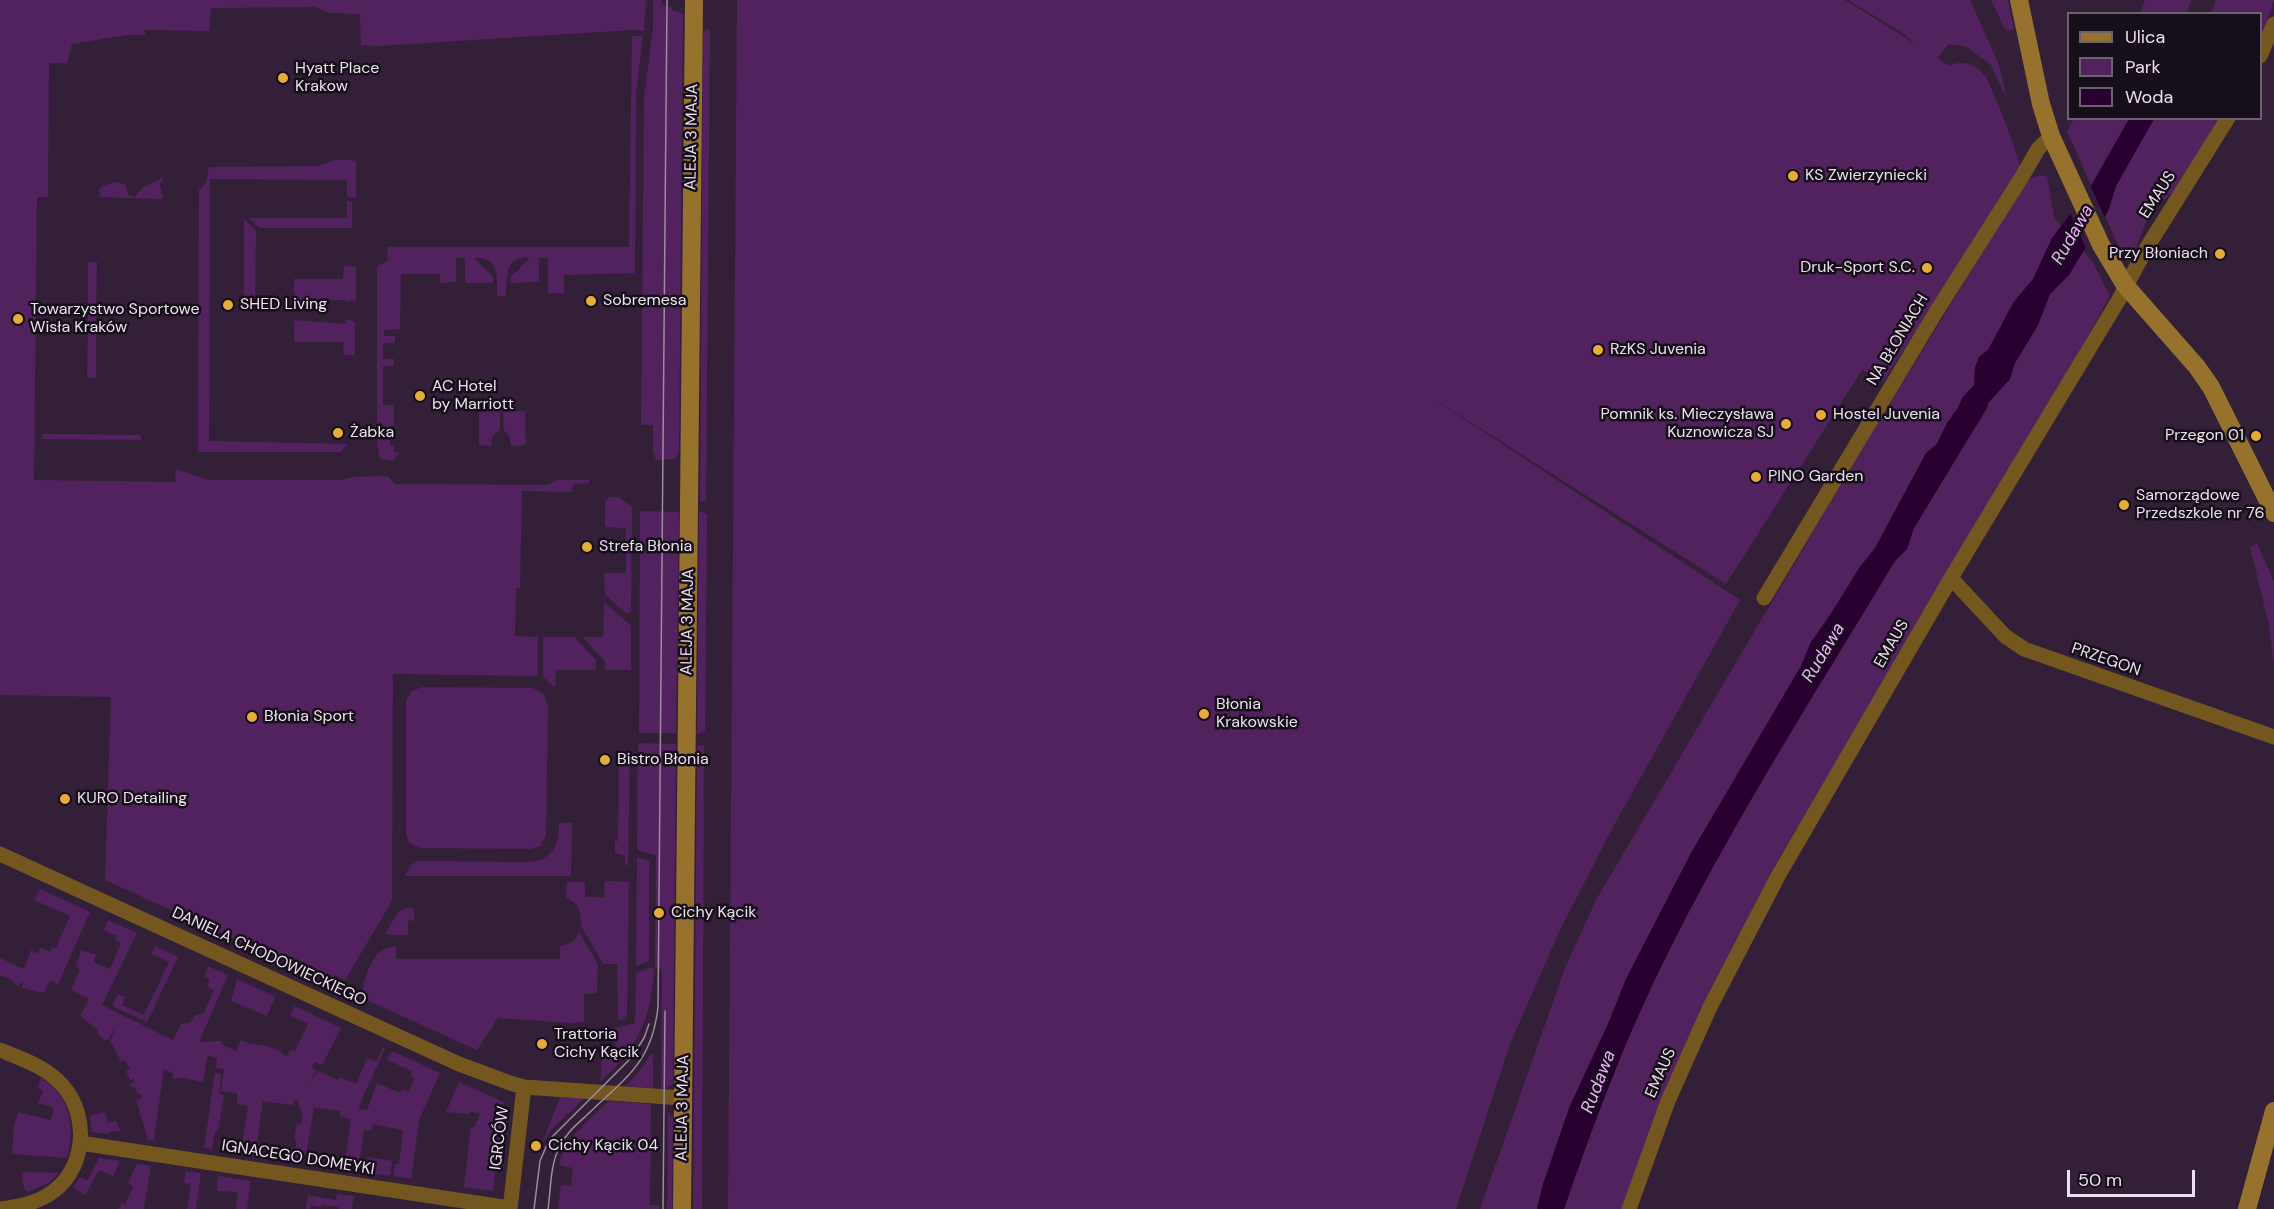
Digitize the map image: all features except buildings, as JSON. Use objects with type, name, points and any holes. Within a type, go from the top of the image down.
[{"type":"street","name":"ALEJA 3 MAJA","points":[[682,1209],[693,0]]},
{"type":"street","points":[[2019,0],[2041,104],[2051,136],[2101,245],[2125,285],[2197,366],[2211,387],[2274,513]]},
{"type":"street","points":[[2262,51],[2274,24]]},
{"type":"street","name":"EMAUS","points":[[1629,1209],[1668,1101],[1725,977],[1778,876],[1951,578],[2058,404],[2125,285],[2227,120]]},
{"type":"street","name":"NA BŁONIACH","points":[[1764,598],[1936,312],[2038,149],[2051,136]]},
{"type":"street","name":"PRZEGON","points":[[1951,578],[2005,636],[2024,649],[2274,737]]},
{"type":"street","name":"DANIELA CHODOWIECKIEGO","points":[[0,854],[448,1059],[524,1087]]},
{"type":"street","points":[[0,1050],[44,1070],[64,1087],[76,1109],[80,1129],[80,1143],[74,1168],[54,1191],[34,1202],[0,1209]]},
{"type":"street","name":"IGRCÓW","points":[[510,1209],[524,1087],[684,1098]]},
{"type":"street","points":[[2247,1209],[2274,1111]]},
{"type":"street","name":"IGNACEGO DOMEYKI","points":[[80,1143],[510,1209]]},
{"type":"green space","points":[[0,0],[646,0],[644,31],[379,46],[361,45],[360,14],[330,13],[314,7],[211,8],[209,31],[145,30],[145,35],[128,35],[72,44],[67,63],[49,63],[48,197],[37,197],[34,480],[175,482],[176,469],[209,480],[341,480],[352,477],[387,476],[395,484],[548,485],[556,480],[589,480],[589,483],[573,484],[572,492],[522,491],[520,588],[516,588],[515,636],[538,637],[538,676],[393,674],[392,901],[345,980],[335,975],[330,982],[105,880],[111,697],[0,695]]},
{"type":"green space","points":[[653,0],[661,0],[663,5],[672,7],[672,10],[683,14],[679,451],[676,459],[656,460],[653,451],[653,425],[641,425],[644,98],[653,28]]},
{"type":"green space","name":"Błonia Krakowskie","points":[[737,0],[1845,0],[1917,45],[1903,33],[1848,0],[1970,0],[1999,65],[2007,99],[1991,65],[1967,47],[1949,44],[1937,58],[1949,66],[1959,63],[1969,64],[1985,76],[2001,111],[2021,167],[1883,382],[1862,370],[1726,584],[1423,392],[1740,600],[1613,827],[1559,932],[1510,1044],[1456,1209],[728,1209]]},
{"type":"green space","points":[[1991,0],[2008,0],[2014,29],[2007,31],[2005,29]]},
{"type":"green space","points":[[2145,0],[2191,0],[2187,12],[2141,12]]},
{"type":"green space","points":[[2216,0],[2274,0],[2262,34],[2262,12],[2212,12]]},
{"type":"green space","points":[[703,29],[710,30],[706,501],[700,501]]},
{"type":"green space","points":[[632,36],[643,36],[636,94],[635,273],[564,275],[564,293],[548,293],[548,258],[539,258],[539,282],[511,283],[511,277],[530,258],[522,258],[511,264],[506,296],[497,296],[497,276],[493,264],[482,258],[474,258],[493,277],[493,283],[465,283],[465,258],[456,258],[456,282],[440,283],[440,274],[401,274],[400,329],[384,330],[384,336],[395,336],[395,343],[383,343],[383,359],[394,359],[394,366],[383,366],[383,405],[394,405],[394,425],[390,426],[390,445],[394,446],[394,452],[400,453],[392,461],[380,459],[377,442],[377,267],[388,260],[387,247],[629,247]]},
{"type":"green space","points":[[2073,120],[2128,120],[2091,185],[2067,131]]},
{"type":"green space","points":[[2153,120],[2220,120],[2178,188],[2150,212],[2134,253],[2123,256],[2105,216],[2116,186]]},
{"type":"green space","points":[[335,160],[356,162],[356,197],[347,197],[347,180],[210,179],[209,441],[347,444],[341,452],[198,452],[199,190],[206,183],[209,167],[320,166]]},
{"type":"green space","points":[[2037,176],[2047,176],[2054,218],[2061,226],[2052,238],[2033,279],[2013,302],[1988,350],[1975,367],[1974,385],[1962,398],[1937,444],[1928,451],[1875,548],[1811,642],[1801,666],[1691,853],[1626,979],[1608,1024],[1570,1105],[1543,1184],[1537,1209],[1480,1209],[1565,968],[1596,900],[1859,454],[2027,180]]},
{"type":"green space","points":[[164,177],[160,184],[163,199],[96,197],[101,196],[99,190],[102,186],[115,182],[125,184],[128,195],[135,197],[142,188]]},
{"type":"green space","points":[[347,201],[352,202],[352,228],[260,228],[249,218],[347,218]]},
{"type":"green space","points":[[244,219],[256,230],[255,304],[244,304]]},
{"type":"green space","points":[[2083,251],[2092,261],[2110,296],[2053,398],[1776,863],[1716,983],[1623,1209],[1564,1209],[1633,1028],[1660,969],[1714,865],[1773,762],[1895,561],[1907,549],[1914,528],[1988,403],[2010,379],[2015,363],[2038,325],[2050,294],[2069,275]]},
{"type":"green space","points":[[88,262],[97,262],[96,321],[88,321]]},
{"type":"green space","points":[[344,266],[356,267],[356,300],[346,302],[346,300],[294,300],[294,279],[343,279]]},
{"type":"green space","points":[[346,319],[355,322],[355,355],[344,355],[343,342],[294,342],[294,320],[346,324]]},
{"type":"green space","points":[[88,326],[96,327],[96,378],[87,378]]},
{"type":"green space","points":[[500,411],[500,429],[492,437],[491,446],[479,445],[479,412]]},
{"type":"green space","points":[[525,411],[526,445],[511,446],[510,437],[504,430],[503,412]]},
{"type":"green space","points":[[43,434],[141,435],[141,440],[42,439]]},
{"type":"green space","points":[[610,497],[619,497],[632,507],[631,613],[626,613],[605,595],[604,573],[626,573],[626,528],[605,527],[605,501]]},
{"type":"green space","points":[[640,511],[679,512],[676,733],[639,733]]},
{"type":"green space","points":[[699,511],[707,514],[707,518],[705,731],[697,734]]},
{"type":"green space","points":[[2257,544],[2274,581],[2274,666],[2269,625],[2250,547]]},
{"type":"green space","points":[[604,602],[631,626],[631,670],[605,670],[605,661],[582,637],[603,637]]},
{"type":"green space","points":[[543,637],[574,637],[596,660],[596,670],[556,670],[555,687],[543,677]]},
{"type":"green space","points":[[422,687],[533,688],[544,694],[548,707],[546,835],[540,846],[530,849],[420,848],[409,843],[406,833],[406,701],[412,691]]},
{"type":"green space","points":[[638,743],[676,744],[673,1082],[670,1087],[665,1088],[661,1088],[662,969],[655,968],[656,855],[637,850]]},
{"type":"green space","points":[[697,745],[704,746],[702,1209],[693,1209]]},
{"type":"green space","points":[[619,756],[630,757],[628,865],[625,865],[625,855],[615,853],[615,841],[618,841]]},
{"type":"green space","points":[[559,823],[572,823],[571,876],[405,876],[410,866],[417,861],[531,862],[545,858],[556,844]]},
{"type":"green space","points":[[637,857],[649,861],[649,961],[636,966]]},
{"type":"green space","points":[[605,881],[629,882],[627,1015],[623,1020],[618,1020],[617,964],[603,964],[581,926],[577,905],[566,897],[567,882],[585,882],[585,897],[604,897]]},
{"type":"green space","points":[[40,889],[90,912],[58,984],[50,980],[44,993],[21,988],[23,983],[21,982],[19,986],[15,985],[15,982],[0,975],[0,958],[24,969],[31,950],[38,954],[41,947],[50,952],[52,948],[56,948],[70,916],[34,900]]},
{"type":"green space","points":[[406,908],[414,908],[414,920],[408,921],[408,935],[387,935],[386,932],[398,912]]},
{"type":"green space","points":[[108,920],[137,933],[102,1005],[173,1040],[181,1024],[190,1023],[194,1016],[204,1013],[214,990],[207,987],[210,980],[204,977],[208,966],[228,975],[199,1042],[222,1041],[221,1044],[236,1051],[241,1040],[252,1045],[277,1049],[286,1057],[290,1050],[295,1051],[308,1024],[290,1015],[295,1006],[341,1028],[322,1065],[315,1062],[312,1066],[316,1071],[307,1087],[318,1071],[338,1080],[340,1077],[356,1084],[367,1058],[376,1062],[383,1047],[385,1048],[359,1109],[367,1110],[377,1083],[400,1093],[402,1089],[408,1092],[415,1079],[411,1076],[412,1071],[387,1060],[392,1051],[440,1073],[419,1120],[411,1179],[393,1176],[395,1164],[399,1164],[403,1130],[372,1124],[371,1131],[364,1130],[358,1171],[340,1169],[342,1156],[346,1156],[351,1119],[340,1116],[340,1111],[314,1107],[306,1155],[302,1154],[300,1162],[284,1160],[286,1153],[280,1147],[295,1149],[297,1123],[301,1124],[303,1112],[299,1107],[299,1101],[294,1100],[293,1105],[263,1101],[255,1156],[238,1153],[240,1139],[243,1139],[248,1106],[237,1104],[237,1093],[221,1091],[224,1069],[216,1068],[217,1059],[208,1055],[203,1082],[183,1078],[173,1079],[173,1073],[164,1069],[154,1140],[148,1140],[136,1100],[142,1098],[141,1094],[138,1094],[135,1087],[132,1088],[130,1084],[135,1082],[134,1079],[130,1080],[126,1071],[130,1069],[125,1060],[121,1061],[110,1041],[118,1022],[109,1039],[105,1040],[97,1033],[98,1030],[80,1016],[89,999],[71,990],[80,970],[76,966],[81,950],[96,955],[93,962],[110,969],[121,943],[115,940],[117,936],[104,930]]},
{"type":"green space","points":[[579,932],[598,964],[597,993],[584,994],[584,1022],[498,1018],[477,1050],[362,998],[370,965],[380,952],[387,948],[396,946],[396,959],[560,959],[560,947],[574,941]]},
{"type":"green space","points":[[155,946],[178,957],[147,1022],[112,1006],[118,994],[125,997],[122,1005],[144,1015],[169,962],[152,954]]},
{"type":"green space","points":[[654,968],[650,1003],[640,1032],[624,1057],[600,1082],[603,1053],[614,1053],[617,1047],[614,1041],[604,1041],[604,1034],[615,1028],[635,1023],[636,973]]},
{"type":"green space","points":[[237,979],[275,997],[267,1016],[231,1001]]},
{"type":"green space","points":[[651,1054],[653,1055],[653,1088],[625,1086],[639,1072]]},
{"type":"green space","points":[[215,1073],[221,1074],[219,1093],[224,1095],[218,1131],[215,1131],[212,1149],[204,1148]]},
{"type":"green space","points":[[41,1078],[59,1094],[68,1113],[71,1135],[67,1158],[12,1154],[14,1127],[18,1112],[51,1120],[54,1108],[38,1103],[43,1092],[38,1086]]},
{"type":"green space","points":[[459,1082],[504,1102],[493,1191],[464,1187],[471,1127],[475,1127],[480,1113],[446,1112]]},
{"type":"green space","points":[[560,1097],[584,1098],[568,1114],[565,1114],[566,1116],[552,1129],[542,1144]]},
{"type":"green space","points":[[609,1101],[651,1104],[650,1205],[659,1205],[659,1209],[558,1209],[561,1185],[571,1186],[573,1168],[559,1165],[564,1150],[582,1126]]},
{"type":"green space","points":[[105,1112],[108,1123],[116,1121],[120,1131],[107,1134],[92,1132],[90,1116]]},
{"type":"green space","points":[[668,1112],[673,1120],[672,1209],[667,1209]]},
{"type":"green space","points":[[368,1157],[392,1161],[390,1176],[365,1172]]},
{"type":"green space","points":[[99,1158],[120,1161],[113,1176],[99,1170],[85,1195],[73,1187],[80,1177],[87,1181]]},
{"type":"green space","points":[[137,1164],[151,1166],[144,1209],[118,1209],[122,1203],[125,1205],[133,1187],[128,1183]]},
{"type":"green space","points":[[186,1171],[201,1173],[196,1209],[187,1209],[191,1184],[184,1183]]},
{"type":"green space","points":[[22,1172],[59,1173],[49,1183],[28,1192],[24,1190]]},
{"type":"green space","points":[[218,1176],[251,1181],[247,1209],[236,1209],[238,1192],[217,1191]]},
{"type":"green space","points":[[337,1194],[354,1196],[352,1209],[311,1205],[310,1209],[306,1209],[308,1195],[336,1200]]},
{"type":"water","name":"Rudawa","points":[[2128,120],[2153,120],[2116,186],[2108,211],[2069,275],[2050,294],[2038,325],[2015,363],[2010,379],[1988,403],[1914,528],[1907,549],[1895,561],[1773,762],[1714,865],[1660,969],[1633,1028],[1564,1209],[1537,1209],[1543,1184],[1570,1106],[1626,979],[1691,853],[1801,666],[1811,642],[1859,568],[1875,548],[1926,453],[1937,444],[1962,398],[1974,385],[1975,367],[1979,357],[1988,350],[2014,302],[2033,279],[2052,238],[2090,188]]},
{"type":"pier","points":[[2089,183],[2106,220],[2087,250],[2069,211]]},
{"type":"tram line","points":[[548,1209],[553,1169],[562,1141],[625,1079],[643,1056],[655,1026],[658,1007],[667,0]]},
{"type":"tram line","points":[[663,1209],[665,1011]]},
{"type":"tram line","points":[[534,1209],[540,1161],[549,1140],[632,1057],[644,1038],[649,1024]]},
{"type":"place","name":"Hyatt Place Krakow","points":[[283,78]]},
{"type":"place","name":"KS Zwierzyniecki","points":[[1793,176]]},
{"type":"place","name":"Przy Błoniach","points":[[2220,254]]},
{"type":"place","name":"Druk-Sport S.C.","points":[[1927,268]]},
{"type":"place","name":"Sobremesa","points":[[591,301]]},
{"type":"place","name":"SHED Living","points":[[228,305]]},
{"type":"place","name":"Towarzystwo Sportowe Wisła Kraków","points":[[18,319]]},
{"type":"place","name":"RzKS Juvenia","points":[[1598,350]]},
{"type":"place","name":"AC Hotel by Marriott","points":[[420,396]]},
{"type":"place","name":"Hostel Juvenia","points":[[1821,415]]},
{"type":"place","name":"Pomnik ks. Mieczysława Kuznowicza SJ","points":[[1786,424]]},
{"type":"place","name":"Żabka","points":[[338,433]]},
{"type":"place","name":"Przegon 01","points":[[2256,436]]},
{"type":"place","name":"PINO Garden","points":[[1756,477]]},
{"type":"place","name":"Samorządowe Przedszkole nr 76","points":[[2124,505]]},
{"type":"place","name":"Strefa Błonia","points":[[587,547]]},
{"type":"place","name":"Błonia Krakowskie","points":[[1204,714]]},
{"type":"place","name":"Błonia Sport","points":[[252,717]]},
{"type":"place","name":"Bistro Błonia","points":[[605,760]]},
{"type":"place","name":"KURO Detailing","points":[[65,799]]},
{"type":"place","name":"Cichy Kącik","points":[[659,913]]},
{"type":"place","name":"Trattoria Cichy Kącik","points":[[542,1044]]},
{"type":"place","name":"Cichy Kącik 04","points":[[536,1146]]}]
